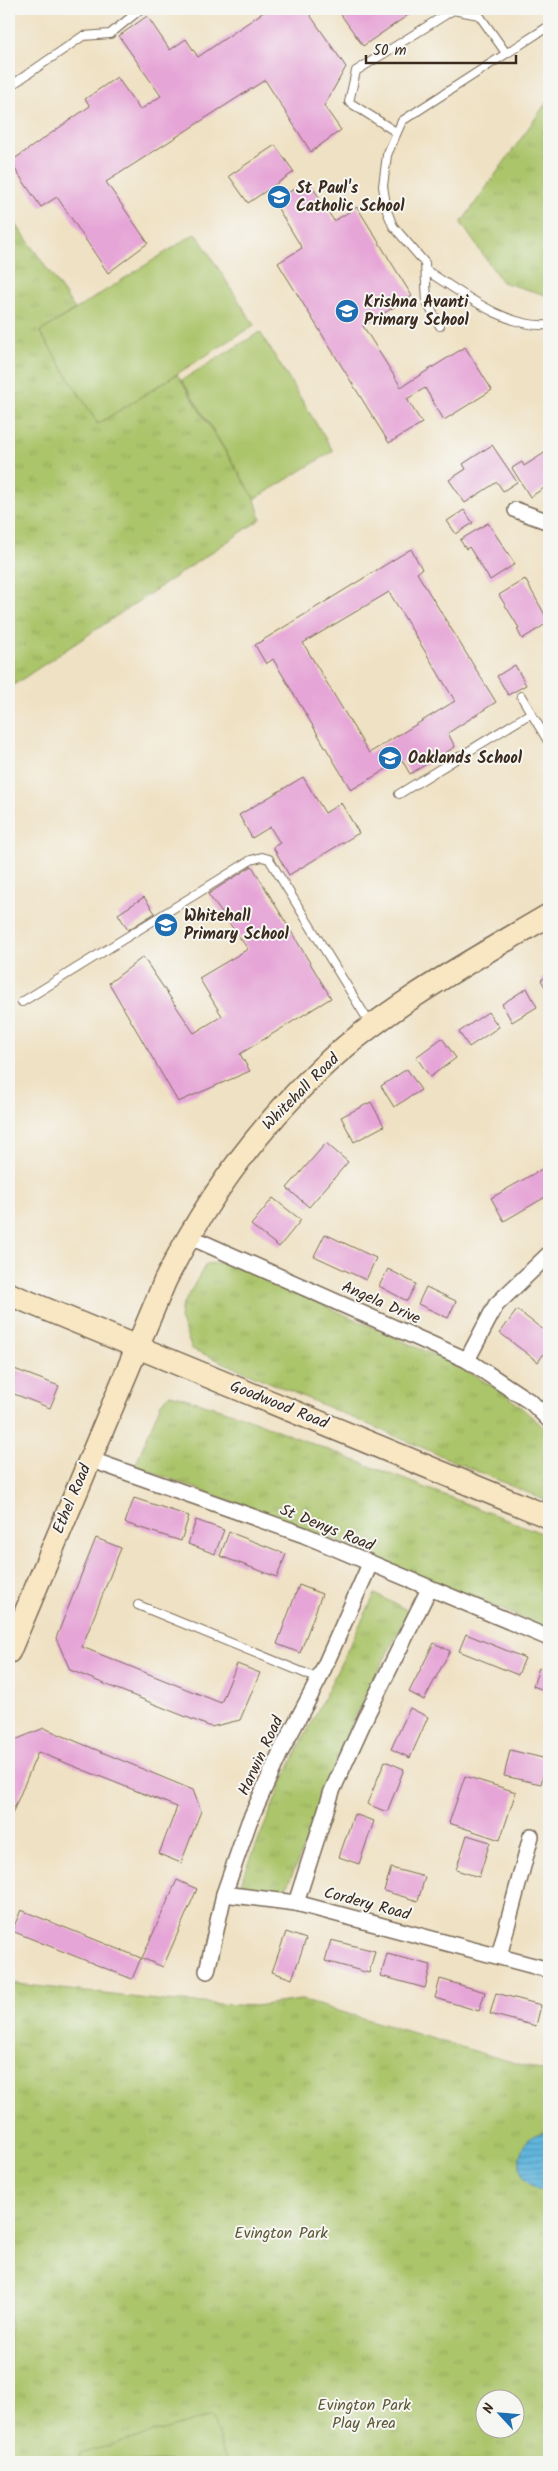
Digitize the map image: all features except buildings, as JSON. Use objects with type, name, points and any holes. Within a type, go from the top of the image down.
[{"type":"street","points":[[516,510],[549,522]]},
{"type":"street","name":"Whitehall Road","points":[[136,1347],[188,1236],[249,1146],[318,1071],[372,1027],[420,993],[549,915]]},
{"type":"street","name":"Angela Drive","points":[[188,1236],[467,1360],[532,1403],[549,1420]]},
{"type":"street","points":[[467,1360],[496,1305],[549,1254]]},
{"type":"street","name":"Goodwood Road","points":[[9,1294],[549,1517]]},
{"type":"street","name":"Ethel Road","points":[[9,1652],[136,1347]]},
{"type":"street","name":"St Denys Road","points":[[89,1458],[304,1535],[549,1638]]},
{"type":"street","name":"Harwin Road","points":[[207,1970],[224,1894],[249,1822],[281,1751],[319,1679],[370,1564]]},
{"type":"street","points":[[296,1903],[332,1791],[368,1712],[429,1589]]},
{"type":"street","points":[[499,1956],[531,1836]]},
{"type":"street","name":"Cordery Road","points":[[224,1894],[296,1903],[549,1970]]},
{"type":"lane","points":[[9,87],[83,36],[110,34],[141,9]]},
{"type":"lane","points":[[479,15],[486,9]]},
{"type":"lane","points":[[396,132],[349,102],[356,71],[453,10],[479,15],[506,53]]},
{"type":"lane","points":[[440,326],[427,303],[426,263],[393,226],[387,211],[382,186],[387,155],[402,121],[549,26]]},
{"type":"lane","points":[[427,270],[468,299],[498,313],[536,327],[549,325]]},
{"type":"lane","points":[[521,696],[549,743]]},
{"type":"lane","points":[[399,794],[531,713]]},
{"type":"lane","points":[[22,1002],[251,860],[262,857],[269,859],[372,1027]]},
{"type":"lane","points":[[138,1605],[319,1679]]},
{"type":"green space","points":[[549,99],[549,296],[502,282],[461,223]]},
{"type":"green space","points":[[9,214],[75,309],[40,332],[98,424],[177,374],[255,499],[261,519],[9,688]]},
{"type":"green space","points":[[196,233],[254,325],[98,424],[40,332]]},
{"type":"green space","points":[[260,332],[333,451],[255,499],[182,380]]},
{"type":"green space","points":[[229,1262],[462,1368],[507,1395],[549,1432],[549,1502],[192,1349],[180,1319],[181,1308],[206,1264]]},
{"type":"green space","points":[[171,1394],[236,1414],[549,1536],[549,1629],[306,1529],[135,1466],[161,1403]]},
{"type":"green space","points":[[375,1594],[409,1611],[357,1712],[325,1788],[307,1841],[282,1897],[237,1892],[285,1776]]},
{"type":"green space","name":"Evington Park","points":[[9,1983],[165,2001],[255,2006],[301,2000],[549,2073],[549,2462],[9,2462]]},
{"type":"green space","points":[[212,2416],[226,2462],[82,2462],[80,2454]]},
{"type":"water","points":[[549,2132],[549,2191],[536,2188],[527,2182],[520,2162],[522,2151],[527,2141],[536,2135]]},
{"type":"place","name":"St Paul's Catholic School","points":[[279,197]]},
{"type":"place","name":"Krishna Avanti Primary School","points":[[347,311]]},
{"type":"place","name":"Oaklands School","points":[[390,758]]},
{"type":"place","name":"Whitehall Primary School","points":[[166,925]]},
{"type":"park label","name":"Evington Park Play Area","points":[[364,2414]]}]
